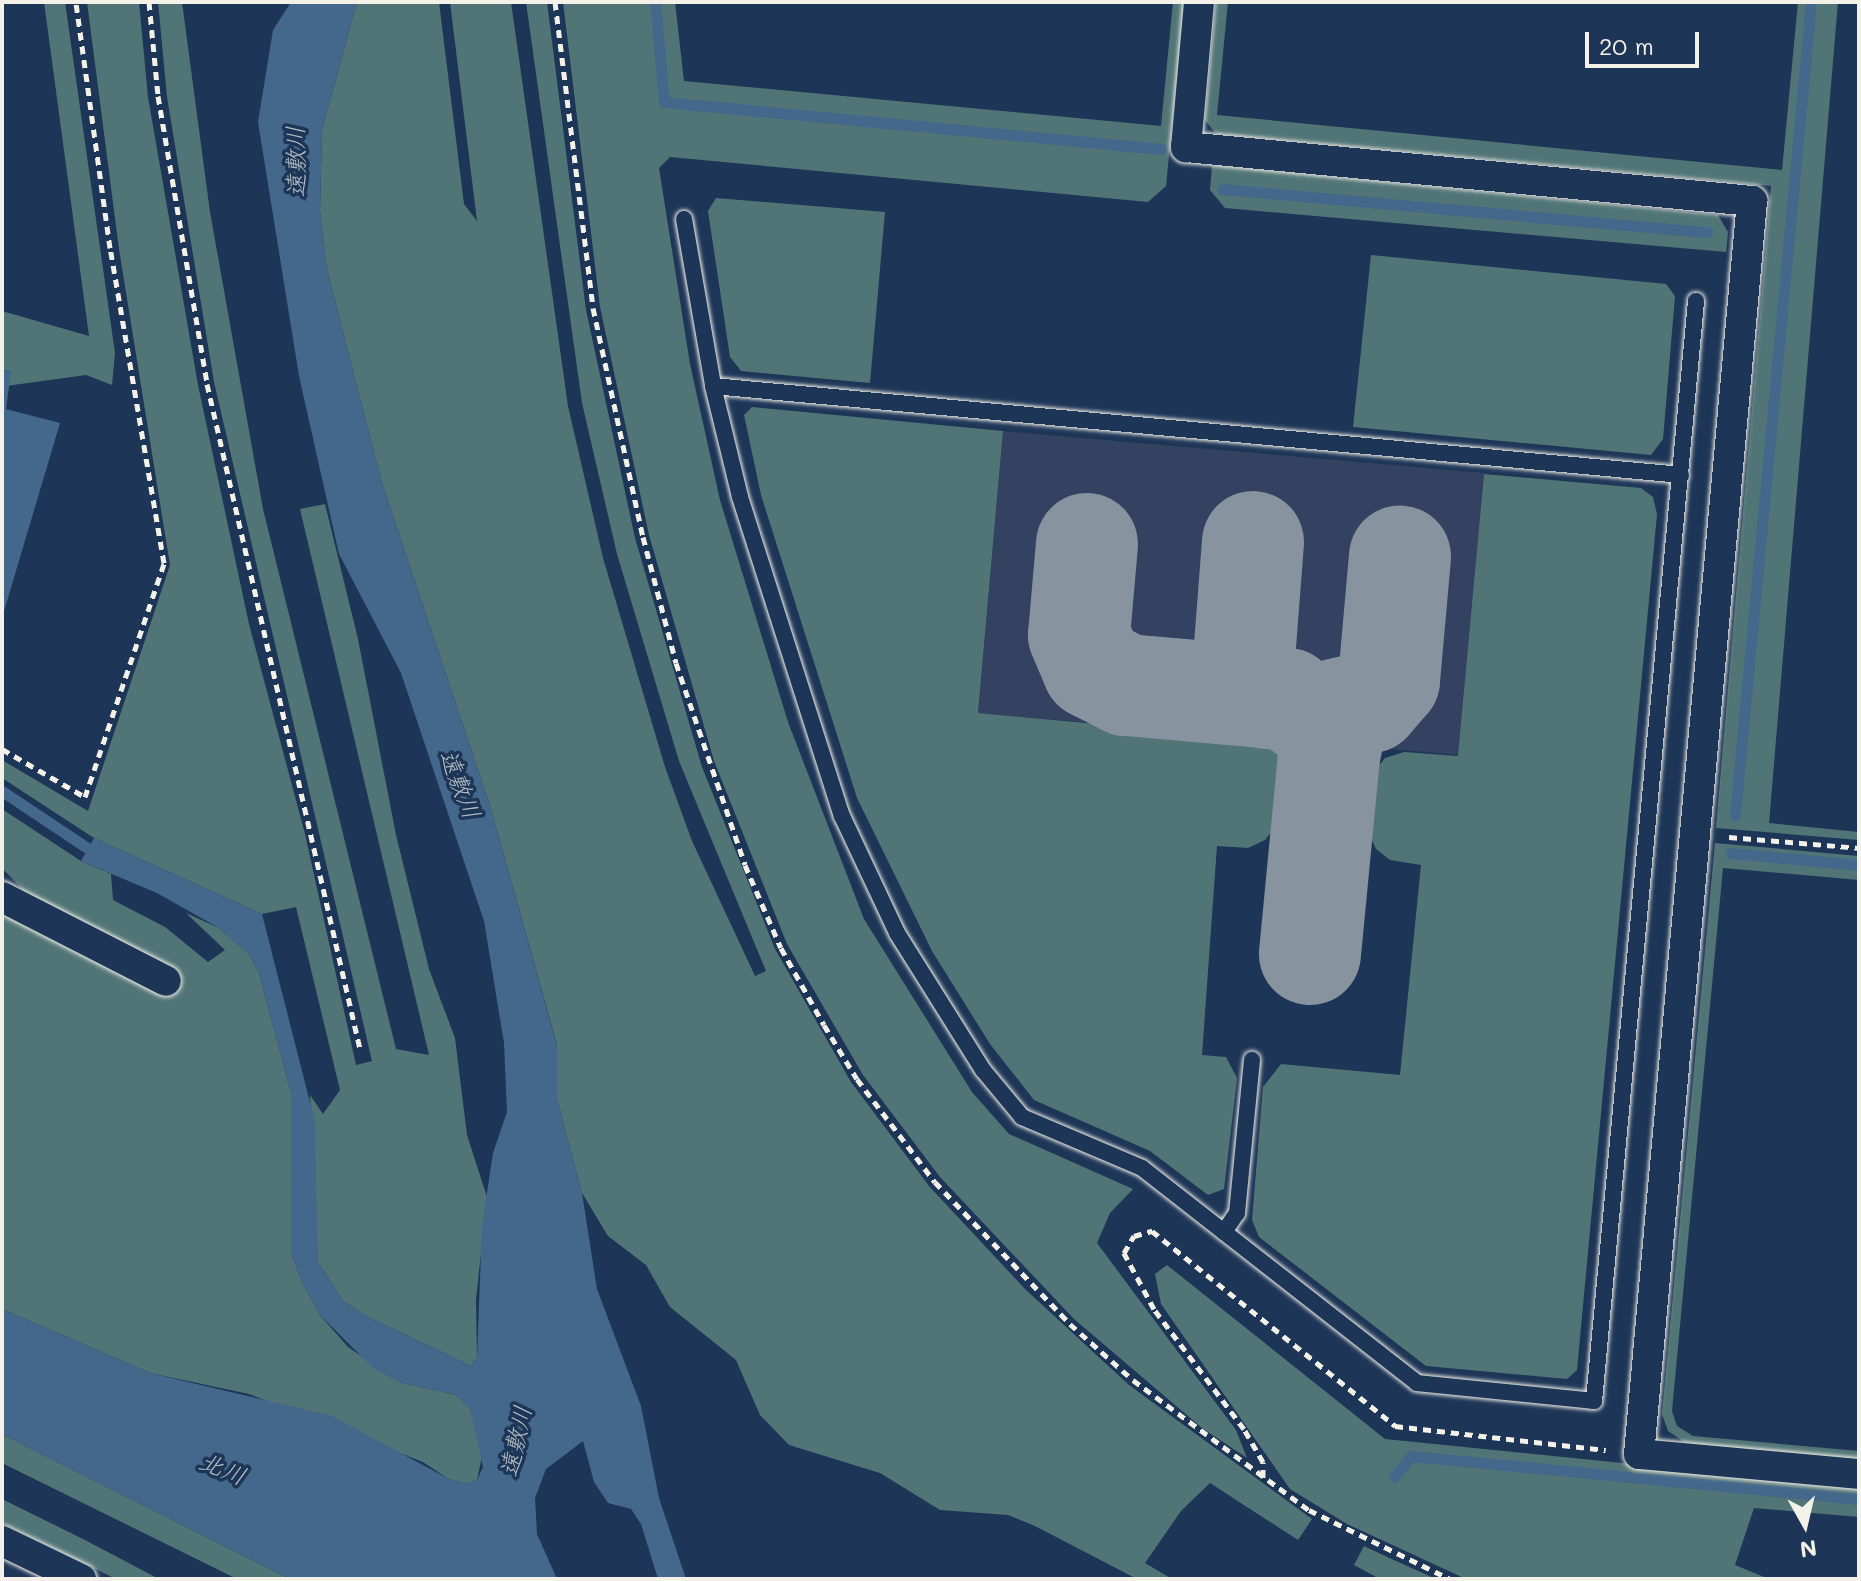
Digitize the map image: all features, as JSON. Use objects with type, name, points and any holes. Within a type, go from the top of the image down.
[{"type":"street","points":[[1199,2],[1186,147],[1752,201],[1639,1454],[1859,1474]]},
{"type":"street","points":[[2,897],[166,981]]},
{"type":"street","points":[[2,1541],[81,1579]]},
{"type":"lane","points":[[684,219],[713,386],[740,497],[804,707],[842,816],[897,933],[983,1070],[1022,1117],[1142,1168],[1417,1383],[1594,1401],[1696,301]]},
{"type":"lane","points":[[713,386],[1681,475]]},
{"type":"lane","points":[[1224,1232],[1237,1213],[1252,1060]]},
{"type":"path","points":[[2,749],[85,797],[164,563],[110,248],[76,2]]},
{"type":"path","points":[[149,2],[158,96],[207,384],[360,1049]]},
{"type":"path","points":[[1696,834],[1859,848]]},
{"type":"path","points":[[1263,1478],[1263,1462],[1244,1429],[1139,1281],[1124,1253],[1134,1236],[1152,1231],[1395,1426],[1639,1454]]},
{"type":"shaded area","points":[[1003,431],[1484,473],[1459,755],[978,713]]},
{"type":"green space","points":[[44,2],[65,2],[115,353],[112,385],[86,375],[6,386],[11,372],[2,369],[2,311],[89,336]]},
{"type":"green space","points":[[87,2],[139,2],[148,97],[198,385],[249,624],[305,834],[356,1065],[372,1061],[214,382],[167,97],[158,2],[182,2],[210,212],[263,509],[396,1049],[429,1055],[300,509],[325,504],[358,639],[396,835],[429,969],[455,1038],[467,1135],[487,1197],[476,1300],[477,1358],[471,1366],[364,1315],[343,1301],[318,1262],[310,1095],[323,1114],[340,1090],[296,907],[262,914],[94,838],[2,778],[2,760],[88,811],[170,565],[119,249]]},
{"type":"green space","points":[[357,2],[439,2],[464,204],[477,221],[450,2],[511,2],[568,406],[603,558],[665,767],[692,841],[755,976],[766,971],[679,761],[617,554],[582,403],[526,2],[547,2],[586,310],[635,538],[702,767],[775,949],[851,1082],[929,1186],[1025,1289],[1129,1385],[1312,1519],[1298,1540],[1210,1483],[1181,1511],[1145,1563],[1172,1579],[1137,1579],[1008,1515],[940,1510],[880,1473],[789,1445],[760,1415],[736,1360],[670,1307],[646,1265],[608,1236],[582,1193],[557,1099],[557,1045],[491,809],[382,483],[327,270],[320,211],[322,130]]},
{"type":"green space","points":[[563,2],[675,2],[684,81],[1161,126],[1173,2],[1184,2],[1166,186],[1148,202],[670,157],[659,168],[690,364],[720,500],[788,722],[864,919],[972,1092],[1009,1134],[1133,1189],[1110,1213],[1097,1243],[1236,1430],[1247,1458],[1202,1428],[1074,1319],[940,1177],[863,1075],[787,944],[714,761],[649,535],[600,307]]},
{"type":"green space","points":[[1216,2],[1228,2],[1217,115],[1782,170],[1798,2],[1838,2],[1769,823],[1859,832],[1859,840],[1716,828],[1771,186],[1216,134],[1205,120]]},
{"type":"green space","points":[[1212,165],[1718,215],[1728,232],[1726,252],[1225,208],[1210,190]]},
{"type":"green space","points":[[716,198],[885,212],[870,383],[741,371],[730,357],[708,211]]},
{"type":"green space","points":[[1371,255],[1666,284],[1675,296],[1663,439],[1651,455],[1353,427]]},
{"type":"green space","points":[[752,407],[1003,431],[978,713],[1259,739],[1277,750],[1283,769],[1277,825],[1265,840],[1248,848],[1217,846],[1202,1055],[1226,1057],[1237,1078],[1224,1189],[1208,1195],[1150,1151],[1034,1100],[990,1044],[932,951],[857,798],[761,495],[744,415]]},
{"type":"green space","points":[[1484,474],[1641,488],[1653,497],[1657,514],[1577,1370],[1567,1379],[1426,1366],[1259,1237],[1252,1220],[1263,1087],[1281,1064],[1400,1075],[1421,865],[1390,860],[1376,849],[1368,831],[1372,775],[1385,758],[1404,752],[1458,756]]},
{"type":"green space","points":[[2,809],[81,861],[111,874],[113,900],[165,927],[208,962],[225,950],[186,913],[219,928],[249,954],[259,973],[291,1093],[291,1253],[302,1282],[320,1315],[348,1347],[399,1382],[456,1395],[470,1408],[483,1452],[477,1480],[467,1484],[447,1478],[423,1462],[249,1394],[150,1373],[2,1309],[2,906],[39,907],[2,868]]},
{"type":"green space","points":[[1715,843],[1859,856],[1859,880],[1723,868],[1672,1411],[1677,1426],[1693,1436],[1859,1451],[1859,1463],[1715,1450],[1684,1442],[1668,1431],[1662,1414]]},
{"type":"green space","points":[[1167,1265],[1385,1439],[1859,1487],[1859,1517],[1754,1508],[1735,1565],[1769,1579],[1466,1579],[1347,1524],[1290,1489],[1161,1304],[1155,1274]]},
{"type":"green space","points":[[2,1434],[290,1579],[237,1579],[2,1463]]},
{"type":"green space","points":[[2,1499],[159,1579],[116,1579],[2,1523]]},
{"type":"green space","points":[[1364,1546],[1436,1579],[1380,1579],[1354,1565]]},
{"type":"water","points":[[291,2],[357,2],[322,130],[320,211],[327,270],[382,483],[491,809],[557,1046],[557,1099],[582,1193],[597,1289],[641,1406],[659,1498],[686,1579],[658,1579],[641,1524],[631,1509],[608,1503],[594,1482],[583,1441],[546,1469],[535,1498],[537,1534],[557,1579],[290,1579],[2,1434],[2,1309],[150,1373],[332,1416],[447,1478],[467,1484],[477,1480],[483,1467],[470,1408],[456,1395],[399,1382],[374,1369],[320,1315],[302,1282],[291,1253],[291,1093],[259,973],[249,954],[219,928],[157,893],[81,861],[94,838],[262,914],[315,1122],[318,1262],[343,1301],[364,1315],[471,1366],[477,1358],[482,1226],[493,1153],[507,1112],[504,1043],[484,921],[401,673],[339,554],[299,376],[258,122],[273,30]]},
{"type":"water","points":[[2,369],[11,372],[6,409],[60,423],[2,618]]},
{"type":"waterway","points":[[655,2],[664,102],[1162,149]]},
{"type":"waterway","points":[[1735,815],[1811,2]]},
{"type":"waterway","points":[[1222,189],[1707,232]]},
{"type":"waterway","points":[[2,791],[98,855]]},
{"type":"waterway","points":[[1731,853],[1859,865]]},
{"type":"waterway","points":[[1394,1477],[1411,1456],[1859,1499]]},
{"type":"taxiway","points":[[1253,542],[1243,671],[1255,691],[1269,698]]},
{"type":"taxiway","points":[[1087,544],[1079,635],[1093,668],[1127,685],[1287,699],[1316,719],[1326,735],[1329,756],[1310,954]]},
{"type":"taxiway","points":[[1329,756],[1339,709],[1370,702],[1389,680],[1400,556]]},
{"type":"water label","name":"遠敷川","points":[[295,162]]},
{"type":"water label","name":"遠敷川","points":[[461,784]]},
{"type":"water label","name":"遠敷川","points":[[515,1441]]},
{"type":"water label","name":"北川","points":[[223,1468]]}]
